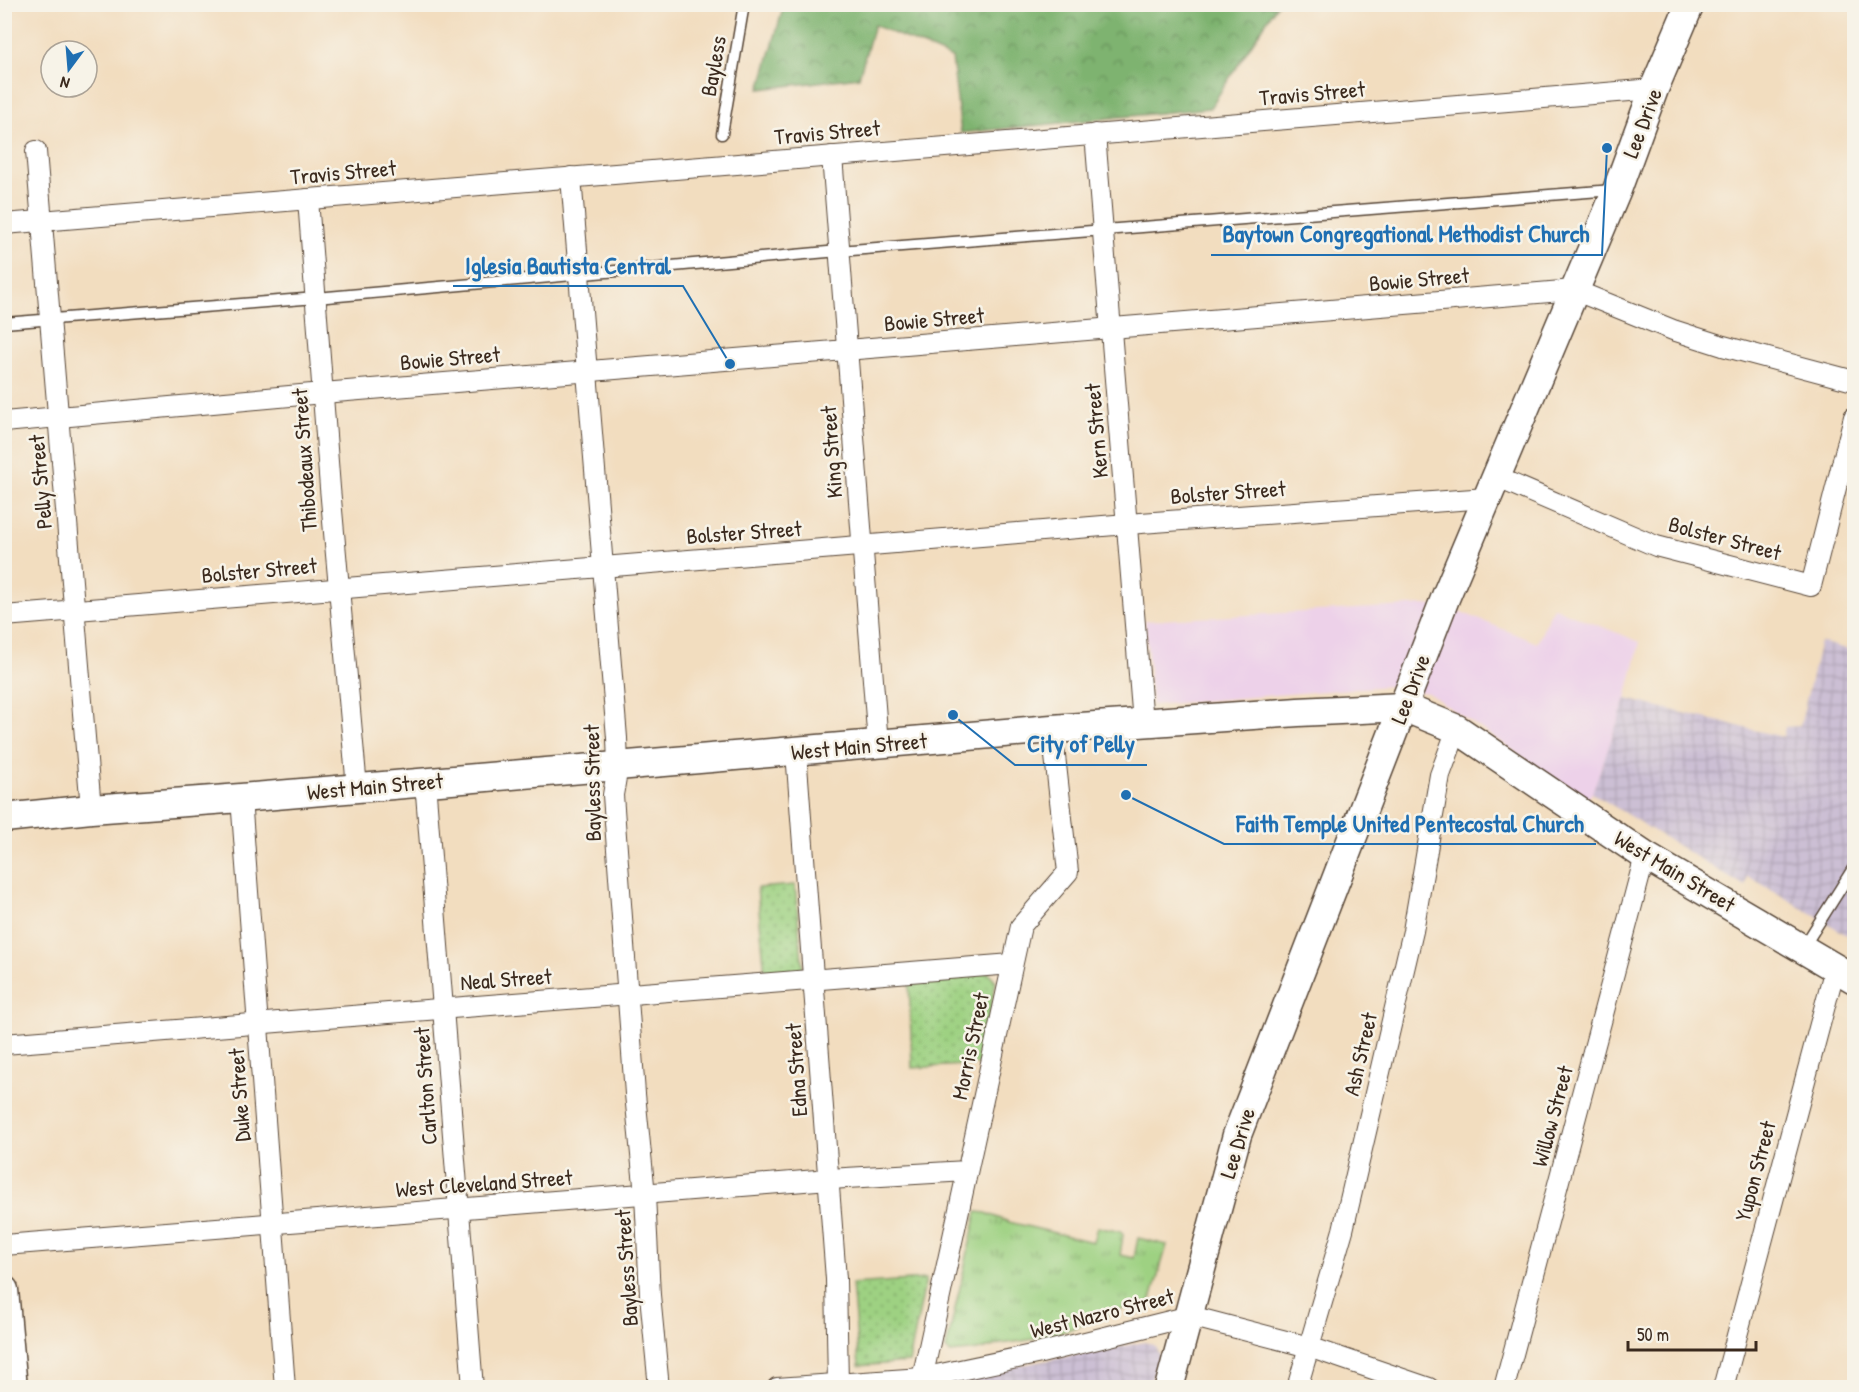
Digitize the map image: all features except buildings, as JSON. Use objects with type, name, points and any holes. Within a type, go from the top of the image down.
[{"type":"main road","name":"Lee Drive","points":[[1169,1388],[1237,1135],[1403,707],[1492,487],[1617,190],[1654,89],[1690,4]]},
{"type":"main road","name":"West Main Street","points":[[4,818],[1052,729],[1403,707],[1457,729],[1645,856],[1845,973]]},
{"type":"main road","points":[[4,1290],[13,1388]]},
{"type":"street","name":"Travis Street","points":[[4,224],[1654,89]]},
{"type":"street","name":"Kern Street","points":[[1095,134],[1143,723]]},
{"type":"street","name":"Pelly Street","points":[[36,151],[91,809]]},
{"type":"street","name":"King Street","points":[[832,156],[878,744]]},
{"type":"street","name":"Bayless Street","points":[[571,177],[618,766],[613,795],[659,1388]]},
{"type":"street","name":"Thibodeaux Street","points":[[308,199],[357,788]]},
{"type":"street","name":"Bowie Street","points":[[4,422],[323,393],[1574,290],[1693,337],[1854,381]]},
{"type":"street","name":"Bolster Street","points":[[4,616],[1127,524],[1492,487],[1656,546],[1811,586],[1854,417]]},
{"type":"street","name":"Morris Street","points":[[921,1383],[1021,926],[1068,872],[1052,729]]},
{"type":"street","name":"Ash Street","points":[[1297,1388],[1343,1230],[1413,931],[1440,775],[1457,729]]},
{"type":"street","name":"Edna Street","points":[[796,752],[836,1279],[838,1384]]},
{"type":"street","name":"Carlton Street","points":[[426,782],[473,1388]]},
{"type":"street","name":"Duke Street","points":[[241,798],[285,1388]]},
{"type":"street","name":"Willow Street","points":[[1504,1388],[1645,856]]},
{"type":"street","name":"Neal Street","points":[[4,1044],[1012,964]]},
{"type":"street","name":"Yupon Street","points":[[1723,1388],[1845,973]]},
{"type":"street","name":"West Cleveland Street","points":[[4,1245],[829,1179],[967,1171]]},
{"type":"street","name":"West Nazro Street","points":[[777,1388],[838,1384],[921,1383],[1190,1316],[1309,1347],[1429,1388]]},
{"type":"lane","name":"Bayless","points":[[722,134],[744,4]]},
{"type":"lane","points":[[4,322],[316,298],[839,251],[1617,190]]},
{"type":"lane","points":[[1803,948],[1854,867]]},
{"type":"shaded area","points":[[1426,605],[1461,612],[1537,643],[1553,607],[1640,642],[1626,699],[1592,793],[1587,800],[1428,693],[1388,686],[1152,705],[1145,621]]},
{"type":"shaded area","points":[[1820,642],[1854,651],[1854,939],[1748,876],[1745,887],[1592,793],[1626,699],[1783,737],[1785,727],[1800,726]]},
{"type":"shaded area","points":[[1145,1342],[1155,1346],[1159,1354],[1149,1387],[928,1388],[930,1382]]},
{"type":"green space","points":[[784,4],[1277,5],[1210,108],[961,133],[952,58],[874,25],[859,77],[760,89]]},
{"type":"green space","points":[[795,885],[803,971],[765,974],[757,888]]},
{"type":"green space","points":[[988,972],[996,981],[981,1064],[912,1068],[909,979]]},
{"type":"green space","points":[[977,1212],[1093,1242],[1097,1227],[1121,1232],[1123,1235],[1120,1255],[1134,1258],[1138,1238],[1167,1245],[1150,1303],[1123,1309],[1062,1332],[1000,1344],[982,1350],[950,1353],[946,1349]]},
{"type":"green space","points":[[926,1279],[909,1362],[859,1366],[852,1284]]},
{"type":"place","name":"Baytown Congregational Methodist Church","points":[[1607,148]]},
{"type":"place","name":"Iglesia Bautista Central","points":[[730,364]]},
{"type":"place","name":"City of Pelly","points":[[953,715]]},
{"type":"place","name":"Faith Temple United Pentecostal Church","points":[[1126,795]]}]
